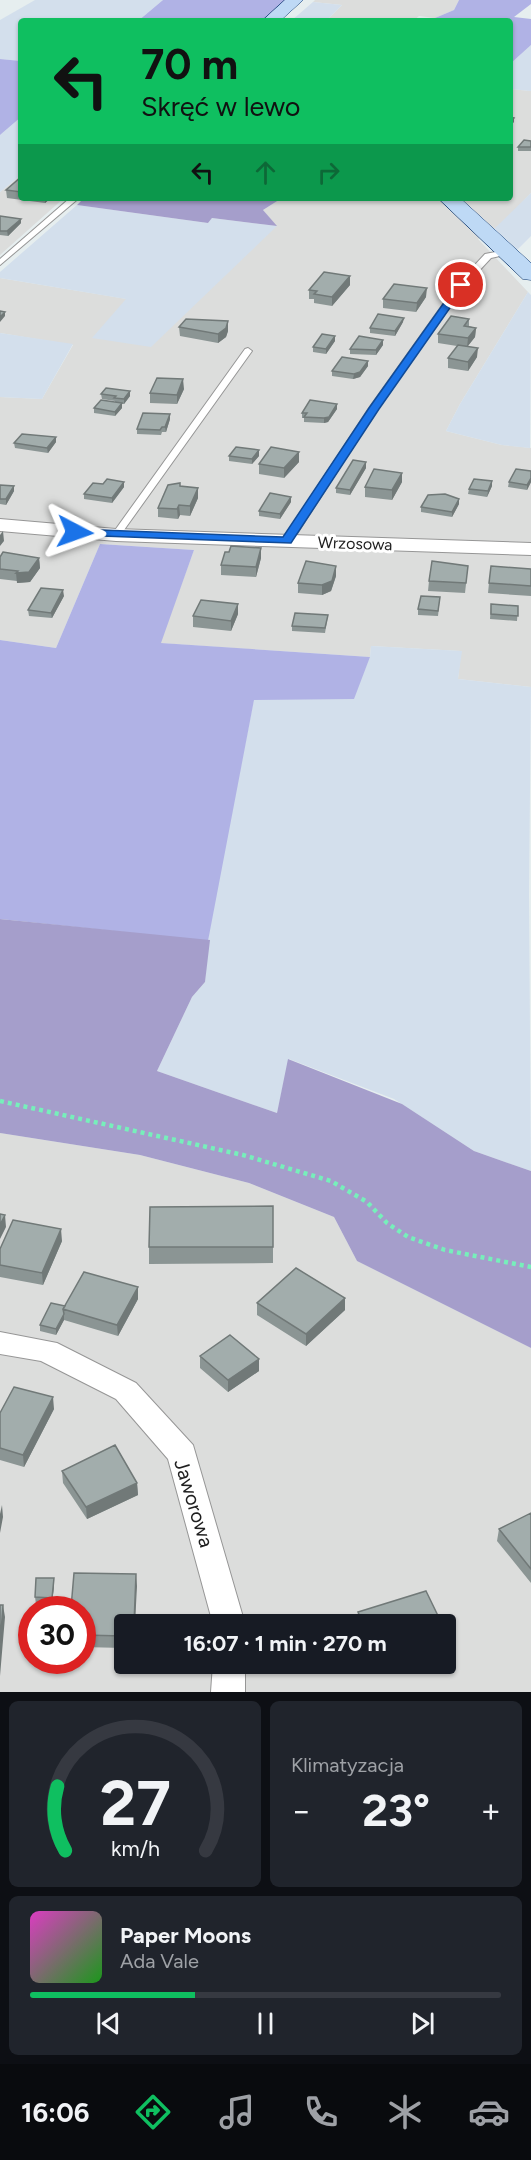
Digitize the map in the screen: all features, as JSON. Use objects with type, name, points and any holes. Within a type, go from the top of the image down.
[{"type":"street","points":[[274,18],[295,0]]},
{"type":"street","points":[[451,201],[531,274]]},
{"type":"street","name":"Wrzosowa","points":[[0,525],[116,535],[531,549]]},
{"type":"street","name":"Jaworowa","points":[[0,1343],[47,1351],[126,1391],[182,1454],[226,1614]]},
{"type":"street","points":[[228,1692],[229,1674]]},
{"type":"lane","points":[[0,263],[72,201]]},
{"type":"lane","points":[[287,541],[374,408],[461,285],[488,256],[506,252]]},
{"type":"lane","points":[[116,535],[248,351]]},
{"type":"path","points":[[0,1101],[243,1155],[331,1181],[367,1202],[387,1223],[408,1237],[445,1250],[531,1267]]},
{"type":"shaded area","points":[[35,0],[163,0],[142,18],[18,18],[18,61],[0,59],[0,20]]},
{"type":"shaded area","points":[[163,0],[289,0],[267,18],[142,18]]},
{"type":"shaded area","points":[[315,0],[459,0],[454,10],[435,18],[419,16],[417,18],[329,18],[342,5],[313,2]]},
{"type":"shaded area","points":[[459,0],[531,0],[531,4],[514,17],[531,19],[531,45],[513,61],[513,18],[435,18],[454,10]]},
{"type":"shaded area","points":[[313,2],[342,5],[329,18],[294,18]]},
{"type":"shaded area","points":[[531,45],[531,91],[513,89],[513,61]]},
{"type":"shaded area","points":[[0,59],[18,61],[18,120],[0,135]]},
{"type":"shaded area","points":[[513,89],[531,91],[531,193],[500,226],[478,239],[528,292],[446,431],[502,445],[531,448],[531,687],[458,679],[461,651],[371,646],[370,657],[160,643],[194,550],[100,544],[56,648],[0,640],[0,397],[42,399],[73,345],[0,333],[0,278],[127,299],[276,226],[263,210],[277,201],[513,201]]},
{"type":"shaded area","points":[[18,120],[18,177],[0,192],[0,135]]},
{"type":"shaded area","points":[[18,177],[18,201],[61,201],[0,255],[0,192]]},
{"type":"shaded area","points":[[531,193],[531,236],[517,250],[492,231]]},
{"type":"shaded area","points":[[81,201],[277,201],[263,210],[277,226],[212,218],[208,223],[77,205]]},
{"type":"shaded area","points":[[77,205],[208,223],[212,218],[277,226],[151,347],[92,338],[126,299],[0,278],[0,272]]},
{"type":"shaded area","points":[[528,292],[531,295],[530,448],[502,445],[446,431],[460,404]]},
{"type":"shaded area","points":[[0,333],[73,344],[42,399],[0,397]]},
{"type":"shaded area","points":[[100,544],[194,550],[161,643],[370,657],[354,699],[254,700],[208,941],[0,919],[0,640],[56,648]]},
{"type":"shaded area","points":[[371,646],[462,651],[458,679],[531,687],[529,895],[531,1171],[474,1151],[394,1099],[289,1059],[277,1113],[157,1071],[192,997],[205,982],[209,929],[254,699],[353,699],[370,657]]},
{"type":"shaded area","points":[[0,919],[210,940],[205,982],[192,997],[157,1071],[277,1113],[288,1059],[402,1104],[474,1151],[531,1171],[531,1348],[357,1261],[334,1217],[249,1183],[140,1155],[0,1133]]},
{"type":"shaded area","points":[[0,1133],[140,1155],[249,1183],[334,1217],[357,1261],[531,1348],[531,1692],[0,1692]],"holes":[[[200,1465],[227,1614],[187,1473]]]},
{"type":"building","points":[[524,140],[531,141],[531,147],[518,147]]},
{"type":"building","points":[[18,180],[18,192],[6,190]]},
{"type":"building","points":[[0,216],[21,219],[7,231],[0,231]]},
{"type":"building","points":[[324,272],[350,276],[332,297],[314,294],[317,291],[309,290]]},
{"type":"building","points":[[394,284],[427,288],[417,303],[383,299]]},
{"type":"building","points":[[378,314],[404,318],[395,331],[370,328]]},
{"type":"building","points":[[451,316],[469,319],[464,326],[476,328],[468,338],[438,334]]},
{"type":"building","points":[[186,319],[228,321],[226,328],[218,334],[179,327]]},
{"type":"building","points":[[322,334],[335,336],[326,349],[313,347]]},
{"type":"building","points":[[359,336],[383,340],[376,350],[350,349]]},
{"type":"building","points":[[458,345],[478,348],[468,362],[448,358]]},
{"type":"building","points":[[342,357],[368,361],[360,372],[354,374],[332,371]]},
{"type":"building","points":[[157,378],[183,379],[177,395],[150,393]]},
{"type":"building","points":[[106,388],[130,391],[124,399],[114,398],[116,396],[101,394]]},
{"type":"building","points":[[101,400],[122,403],[115,412],[94,408]]},
{"type":"building","points":[[310,400],[337,404],[329,417],[304,417],[307,413],[302,413]]},
{"type":"building","points":[[143,413],[170,414],[165,427],[160,430],[137,429]]},
{"type":"building","points":[[22,434],[56,437],[47,448],[14,443]]},
{"type":"building","points":[[236,447],[259,450],[252,459],[229,456]]},
{"type":"building","points":[[271,447],[299,452],[284,468],[259,464]]},
{"type":"building","points":[[353,460],[366,462],[350,490],[336,488]]},
{"type":"building","points":[[374,469],[402,473],[392,490],[365,487]]},
{"type":"building","points":[[516,469],[531,471],[531,478],[527,485],[509,482]]},
{"type":"building","points":[[107,479],[124,482],[112,498],[84,494],[93,483],[103,484]]},
{"type":"building","points":[[474,479],[492,481],[488,491],[469,489]]},
{"type":"building","points":[[180,483],[180,486],[198,488],[190,506],[179,505],[177,509],[158,508],[168,485]]},
{"type":"building","points":[[0,485],[14,486],[6,499],[0,499]]},
{"type":"building","points":[[270,493],[291,497],[280,514],[259,511]]},
{"type":"building","points":[[445,494],[459,499],[452,512],[421,507],[428,495]]},
{"type":"building","points":[[231,546],[261,548],[256,567],[221,565],[225,552],[229,552]]},
{"type":"building","points":[[3,552],[39,558],[29,572],[16,573],[18,571],[0,569],[0,557]]},
{"type":"building","points":[[306,561],[336,566],[332,581],[322,585],[298,583]]},
{"type":"building","points":[[432,561],[468,566],[466,583],[429,581]]},
{"type":"building","points":[[491,566],[531,569],[531,586],[489,583]]},
{"type":"building","points":[[41,588],[63,590],[51,613],[28,610]]},
{"type":"building","points":[[421,596],[440,597],[438,611],[418,609]]},
{"type":"building","points":[[201,600],[238,604],[231,621],[193,616]]},
{"type":"building","points":[[491,604],[518,606],[518,616],[491,614]]},
{"type":"building","points":[[295,613],[328,615],[325,628],[292,626]]},
{"type":"building","points":[[273,1206],[273,1247],[149,1247],[150,1207]]},
{"type":"building","points":[[0,1214],[5,1215],[0,1225]]},
{"type":"building","points":[[13,1220],[61,1229],[42,1273],[0,1265],[0,1249]]},
{"type":"building","points":[[296,1268],[345,1298],[306,1334],[257,1303]]},
{"type":"building","points":[[84,1272],[138,1287],[117,1325],[63,1309]]},
{"type":"building","points":[[51,1303],[65,1306],[64,1314],[56,1329],[40,1325]]},
{"type":"building","points":[[230,1335],[259,1359],[228,1380],[200,1356]]},
{"type":"building","points":[[14,1387],[53,1397],[23,1455],[0,1448],[0,1413]]},
{"type":"building","points":[[115,1445],[137,1483],[86,1507],[62,1471]]},
{"type":"building","points":[[531,1513],[531,1569],[499,1529]]},
{"type":"building","points":[[74,1573],[136,1574],[134,1614],[114,1614],[114,1636],[96,1635],[96,1596],[72,1596]]},
{"type":"building","points":[[36,1578],[54,1578],[52,1596],[35,1596]]},
{"type":"building","points":[[426,1591],[437,1614],[359,1614],[358,1612]]},
{"type":"building","points":[[0,1605],[3,1605],[0,1646]]},
{"type":"route","points":[[75,532],[287,541],[374,408],[461,285]]}]
